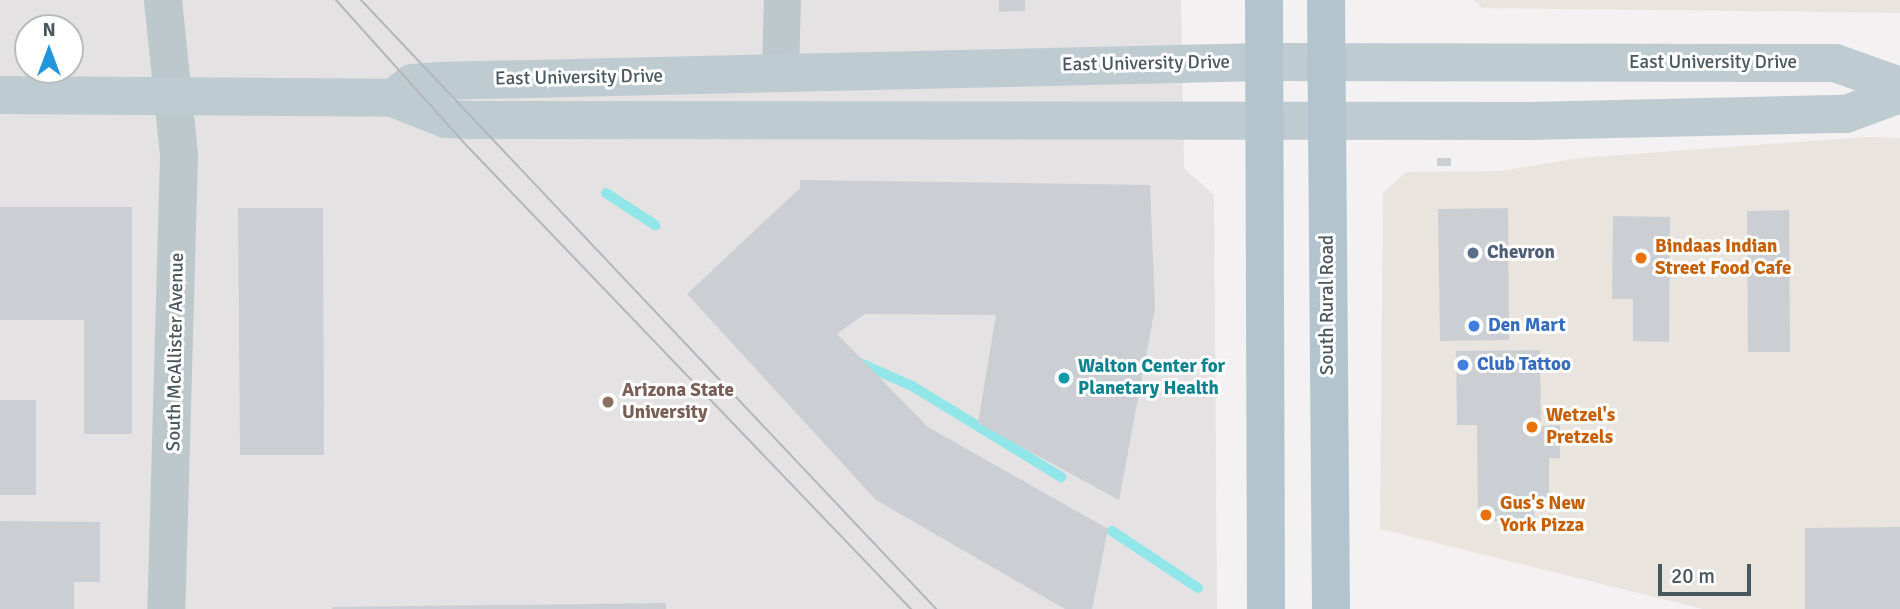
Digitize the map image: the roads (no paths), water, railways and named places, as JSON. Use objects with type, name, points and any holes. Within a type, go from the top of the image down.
[{"type":"main road","points":[[1264,0],[1266,609]]},
{"type":"main road","name":"South Rural Road","points":[[1326,0],[1331,609]]},
{"type":"main road","name":"East University Drive","points":[[393,98],[412,83],[780,70],[1264,62],[1835,63],[1900,86]]},
{"type":"main road","name":"East University Drive","points":[[0,95],[175,94],[393,98],[446,119],[1326,121],[1846,114],[1900,94]]},
{"type":"street","name":"South McAllister Avenue","points":[[163,0],[175,94],[176,414],[166,609]]},
{"type":"street","points":[[780,70],[782,0]]},
{"type":"waterway","points":[[606,193],[655,225]]},
{"type":"waterway","points":[[858,362],[912,386],[1061,477]]},
{"type":"waterway","points":[[1112,531],[1198,588]]},
{"type":"tram line","points":[[336,0],[469,148],[911,609]]},
{"type":"tram line","points":[[361,0],[936,609]]},
{"type":"place","name":"Chevron","points":[[1473,253]]},
{"type":"place","name":"Bindaas Indian Street Food Cafe","points":[[1641,258]]},
{"type":"place","name":"Den Mart","points":[[1474,326]]},
{"type":"place","name":"Club Tattoo","points":[[1463,365]]},
{"type":"place","name":"Walton Center for Planetary Health","points":[[1064,378]]},
{"type":"place","name":"Arizona State University","points":[[608,402]]},
{"type":"place","name":"Wetzel's Pretzels","points":[[1532,427]]},
{"type":"place","name":"Gus's New York Pizza","points":[[1486,515]]}]
